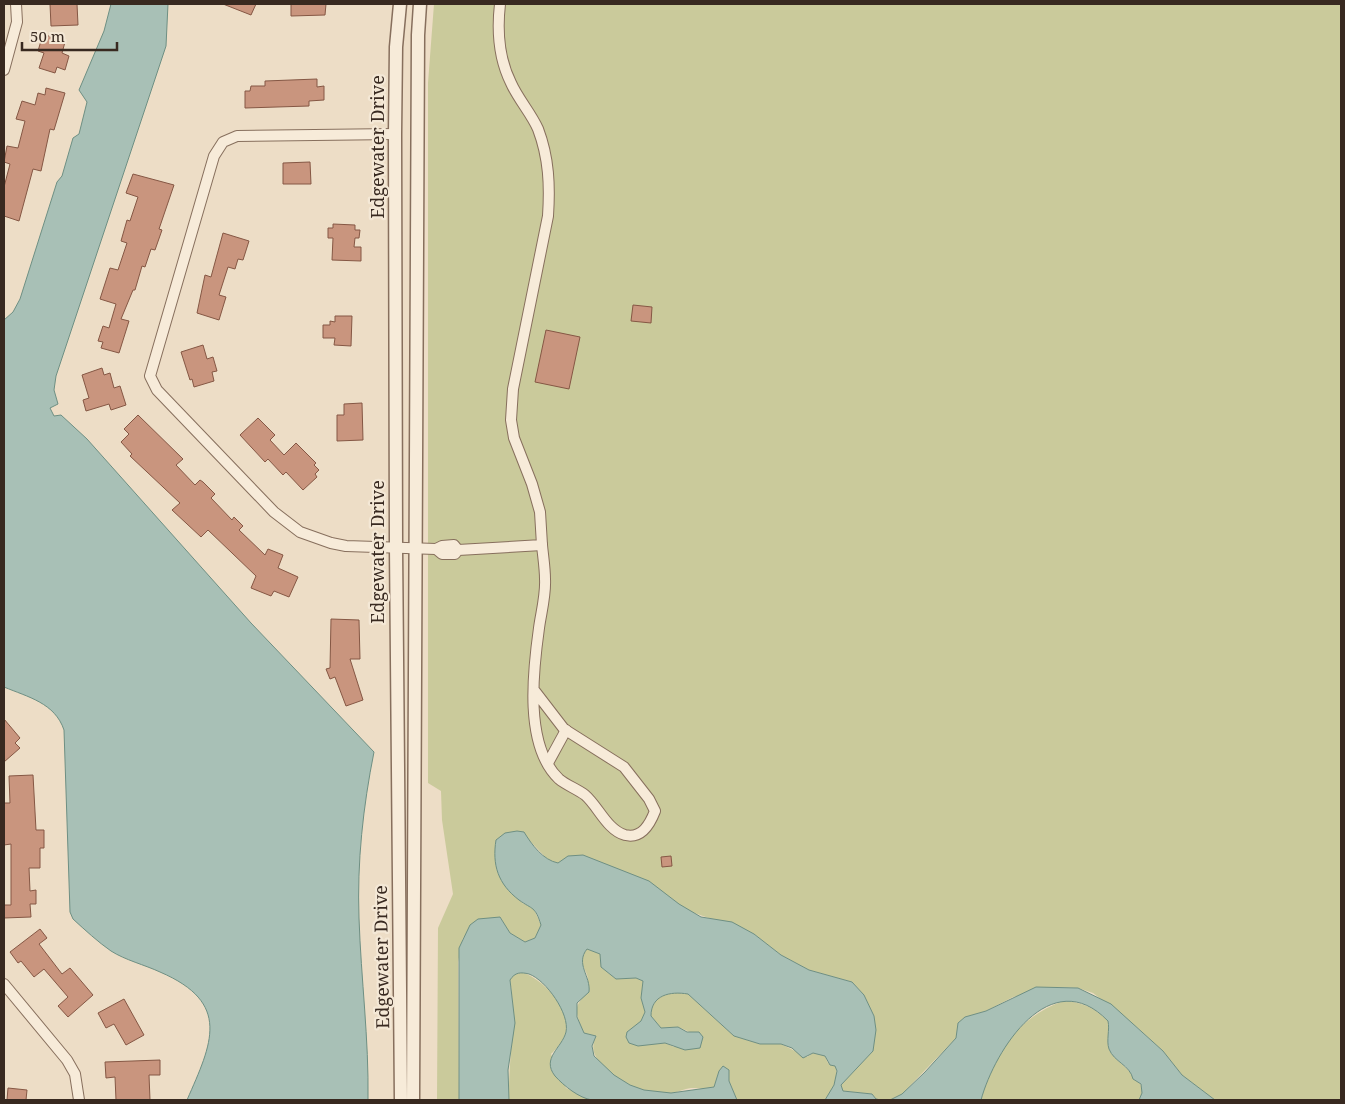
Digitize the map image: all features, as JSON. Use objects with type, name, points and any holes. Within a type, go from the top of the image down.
[{"type":"street","points":[[4,70],[17,22],[16,4]]},
{"type":"street","name":"Edgewater Drive","points":[[400,4],[396,47],[395,134],[396,548],[401,1100]]},
{"type":"street","name":"Edgewater Drive","points":[[413,1100],[418,35],[420,4]]},
{"type":"street","points":[[500,4],[499,39],[503,61],[511,83],[537,128],[547,159],[550,187],[548,216],[513,389],[511,420],[514,438],[532,484],[540,512],[546,580],[537,640],[534,690],[534,724],[542,755],[558,778],[586,796],[607,822],[625,834],[639,833],[650,826],[655,812],[649,799],[624,767],[566,730],[534,690]]},
{"type":"street","points":[[395,134],[237,136],[222,142],[214,156],[150,376],[157,390],[274,512],[300,532],[331,544],[363,548],[436,549],[442,554],[455,554],[458,550],[542,545]]},
{"type":"street","points":[[548,762],[566,730]]},
{"type":"street","points":[[5,989],[67,1060],[75,1074],[79,1100]]},
{"type":"green space","points":[[434,4],[1341,4],[1341,1100],[1215,1100],[1182,1075],[1163,1051],[1139,1029],[1093,993],[1078,988],[1058,987],[1013,997],[986,1011],[965,1017],[958,1023],[956,1038],[902,1094],[890,1100],[876,1099],[872,1094],[843,1091],[840,1085],[873,1051],[874,1016],[864,995],[852,982],[809,970],[781,955],[754,934],[550,862],[531,842],[522,903],[533,907],[541,925],[535,938],[525,942],[510,933],[500,917],[463,938],[458,962],[459,1100],[437,1100],[438,928],[453,894],[442,820],[441,791],[428,783],[428,83]]},
{"type":"green space","points":[[587,949],[600,954],[601,967],[616,979],[636,978],[643,981],[641,998],[645,1012],[641,1021],[652,1044],[665,1043],[674,1047],[692,1033],[678,1027],[661,1028],[651,1016],[654,1003],[663,996],[675,993],[688,994],[734,1036],[760,1044],[781,1044],[807,1057],[813,1053],[825,1056],[828,1063],[835,1065],[837,1074],[830,1092],[825,1100],[737,1100],[729,1081],[729,1070],[719,1071],[714,1087],[705,1089],[691,1088],[672,1093],[643,1090],[624,1082],[608,1071],[598,1060],[593,1047],[596,1036],[584,1033],[579,1022],[577,1009],[586,991],[588,982],[588,977],[582,963]]},
{"type":"green space","points":[[521,972],[529,975],[546,987],[564,1012],[566,1031],[562,1041],[551,1054],[566,1088],[592,1100],[509,1100],[513,1010],[510,980],[513,975]]},
{"type":"green space","points":[[1064,1001],[1088,1006],[1108,1021],[1109,1049],[1118,1061],[1137,1079],[1142,1093],[1139,1100],[981,1100],[986,1083],[1000,1053],[1010,1039],[1033,1016]]},
{"type":"shaded area","points":[[111,4],[168,4],[166,46],[56,376],[54,390],[58,404],[50,408],[54,416],[61,415],[87,439],[251,623],[374,752],[364,814],[359,876],[359,918],[368,1100],[187,1100],[208,1043],[210,1026],[207,1011],[198,997],[183,984],[111,951],[73,919],[70,912],[64,730],[60,721],[47,707],[40,702],[4,687],[4,320],[13,312],[20,299],[57,182],[62,176],[73,138],[79,134],[87,102],[79,90],[104,31]]},
{"type":"shaded area","points":[[524,832],[538,851],[547,859],[558,863],[568,856],[583,855],[649,881],[679,904],[701,917],[732,922],[754,934],[781,955],[809,970],[852,982],[864,995],[874,1016],[876,1030],[873,1051],[841,1085],[843,1091],[872,1094],[876,1099],[881,1100],[825,1100],[834,1085],[837,1071],[835,1066],[830,1065],[825,1056],[813,1053],[803,1058],[792,1048],[781,1044],[760,1044],[734,1036],[688,994],[675,993],[663,996],[654,1003],[651,1016],[661,1028],[678,1027],[687,1032],[699,1032],[703,1037],[700,1048],[685,1050],[665,1043],[638,1046],[629,1043],[626,1037],[627,1032],[641,1021],[645,1012],[641,998],[643,981],[636,978],[616,979],[601,967],[600,954],[587,949],[584,954],[583,965],[589,992],[577,1003],[577,1017],[584,1033],[596,1036],[592,1046],[594,1056],[614,1075],[630,1085],[644,1090],[671,1093],[714,1087],[719,1071],[723,1066],[729,1070],[729,1081],[737,1100],[597,1101],[577,1094],[559,1080],[551,1070],[551,1058],[566,1032],[561,1007],[549,990],[536,977],[521,973],[514,975],[510,980],[515,1023],[508,1070],[509,1100],[459,1100],[459,948],[470,925],[478,919],[500,917],[510,933],[525,942],[535,938],[541,925],[533,909],[512,894],[501,881],[496,866],[496,840],[505,833]]},
{"type":"shaded area","points":[[1036,987],[1078,988],[1111,1004],[1163,1051],[1182,1075],[1215,1100],[1139,1100],[1142,1093],[1141,1084],[1133,1079],[1129,1070],[1114,1057],[1109,1049],[1108,1021],[1087,1005],[1066,1001],[1046,1007],[1028,1019],[1012,1037],[988,1080],[981,1100],[890,1100],[902,1094],[956,1038],[958,1023],[965,1017],[986,1011]]},
{"type":"building","points":[[50,4],[77,4],[78,25],[51,26]]},
{"type":"building","points":[[223,4],[256,4],[251,15]]},
{"type":"building","points":[[291,4],[326,4],[325,15],[291,16]]},
{"type":"building","points":[[43,34],[65,42],[62,53],[69,56],[65,70],[57,67],[55,73],[39,68],[44,53],[38,51]]},
{"type":"building","points":[[317,79],[317,87],[324,86],[324,100],[309,101],[309,106],[245,108],[245,91],[250,91],[251,86],[265,86],[265,81]]},
{"type":"building","points":[[46,88],[65,93],[54,130],[50,129],[41,171],[33,169],[19,221],[4,216],[4,187],[10,164],[4,162],[7,146],[18,148],[25,121],[16,119],[22,101],[35,105],[38,93],[45,95]]},
{"type":"building","points":[[310,162],[311,184],[283,184],[283,163]]},
{"type":"building","points":[[133,174],[174,185],[159,229],[162,230],[155,250],[151,249],[145,267],[142,266],[135,290],[133,290],[121,319],[129,321],[119,353],[101,348],[103,342],[98,341],[103,326],[109,328],[116,304],[100,299],[110,268],[118,270],[127,243],[121,241],[127,220],[130,221],[138,197],[126,193]]},
{"type":"building","points":[[333,224],[355,225],[355,230],[360,230],[359,238],[355,238],[354,247],[361,247],[361,261],[332,260],[333,238],[328,238],[328,228],[333,228]]},
{"type":"building","points":[[223,233],[249,241],[243,260],[238,259],[235,269],[228,267],[219,295],[226,297],[219,320],[197,313],[205,275],[211,277]]},
{"type":"building","points":[[633,305],[652,307],[651,323],[631,321]]},
{"type":"building","points":[[335,316],[352,316],[351,346],[334,345],[335,338],[323,338],[323,325],[330,325],[330,321],[335,322]]},
{"type":"building","points":[[546,330],[580,337],[569,389],[535,382]]},
{"type":"building","points":[[203,345],[207,359],[213,357],[217,371],[212,372],[214,381],[194,387],[181,352]]},
{"type":"building","points":[[102,368],[104,375],[110,373],[114,388],[120,386],[126,405],[111,410],[109,404],[86,411],[83,400],[89,398],[82,375]]},
{"type":"building","points":[[362,403],[363,440],[337,441],[337,415],[344,415],[344,404]]},
{"type":"building","points":[[138,415],[183,459],[176,465],[195,485],[200,480],[215,494],[211,498],[232,520],[234,517],[243,526],[239,530],[265,555],[268,549],[283,555],[278,568],[298,577],[289,597],[274,591],[271,596],[251,588],[256,576],[208,530],[201,537],[172,510],[180,503],[130,456],[132,454],[121,442],[129,434],[124,429]]},
{"type":"building","points":[[258,418],[275,435],[270,440],[284,455],[296,443],[316,463],[314,465],[319,470],[315,474],[317,477],[303,490],[286,472],[283,475],[268,459],[265,462],[240,435]]},
{"type":"building","points":[[331,619],[359,620],[360,659],[350,659],[363,700],[346,706],[335,677],[330,679],[326,669],[330,668]]},
{"type":"building","points":[[4,719],[20,738],[15,743],[20,748],[4,762]]},
{"type":"building","points":[[33,775],[36,830],[44,830],[44,848],[40,848],[40,868],[29,868],[30,891],[36,890],[36,904],[30,904],[31,917],[4,918],[4,905],[11,905],[11,844],[4,845],[4,803],[10,803],[9,776]]},
{"type":"building","points":[[671,856],[672,866],[662,867],[661,857]]},
{"type":"building","points":[[40,929],[47,938],[39,944],[62,974],[70,968],[93,995],[68,1017],[58,1006],[68,997],[44,969],[34,977],[21,961],[18,963],[10,952]]},
{"type":"building","points":[[124,999],[144,1035],[126,1045],[114,1024],[106,1028],[98,1013]]},
{"type":"building","points":[[160,1060],[160,1075],[149,1075],[150,1100],[116,1100],[115,1077],[106,1078],[105,1062]]},
{"type":"building","points":[[8,1088],[27,1090],[26,1100],[7,1100]]}]
